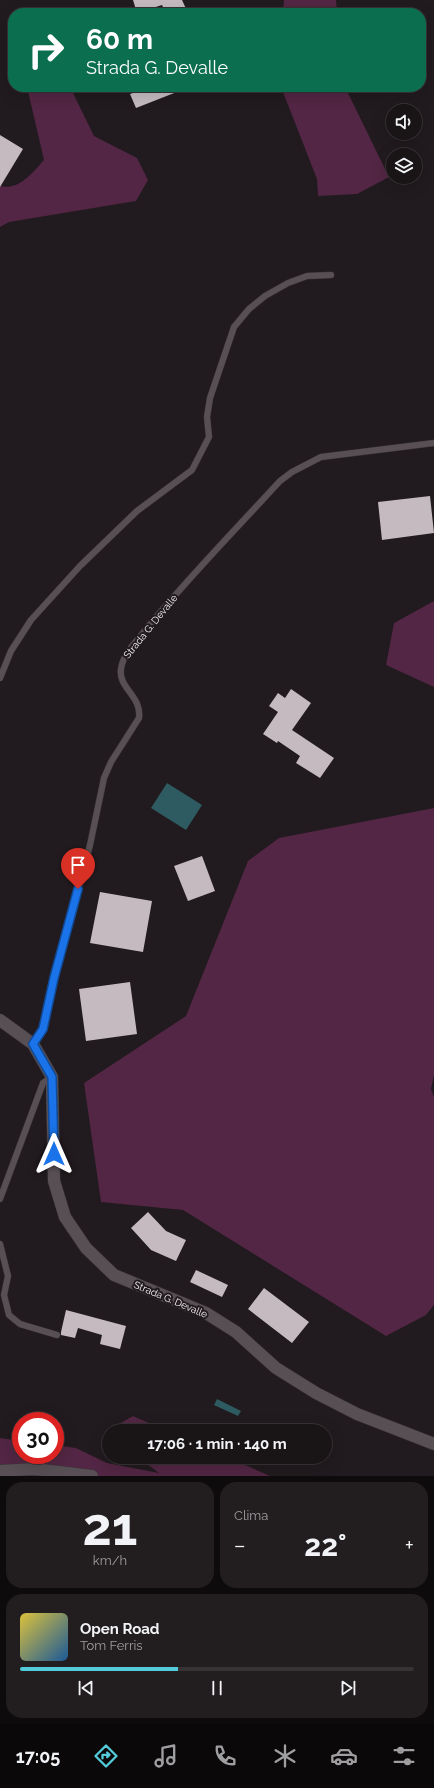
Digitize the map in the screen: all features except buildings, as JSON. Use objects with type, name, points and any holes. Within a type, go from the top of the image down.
[{"type":"street","name":"Strada G. Devalle","points":[[0,1020],[33,1044],[52,1077],[54,1113],[54,1181],[66,1217],[86,1248],[114,1275],[206,1313],[236,1332],[276,1368],[316,1393],[357,1414],[434,1444]]},
{"type":"street","points":[[0,1471],[34,1468],[92,1476]]},
{"type":"lane","points":[[0,678],[10,651],[31,620],[70,577],[137,511],[192,470],[209,437],[206,417],[210,398],[234,327],[249,309],[264,296],[288,283],[307,276],[331,275]]},
{"type":"lane","name":"Strada G. Devalle","points":[[33,1044],[43,1029],[54,978],[90,845],[104,778],[111,762],[139,718],[140,710],[138,703],[124,683],[120,670],[122,661],[169,602],[280,481],[292,472],[321,457],[434,443]]},
{"type":"lane","points":[[0,1199],[43,1083],[52,1077]]},
{"type":"lane","points":[[0,1244],[8,1276],[4,1295],[9,1315],[20,1324],[57,1336]]},
{"type":"shaded area","points":[[284,0],[336,0],[337,8],[283,8]]},
{"type":"shaded area","points":[[28,92],[70,92],[73,93],[94,136],[137,158],[148,180],[136,201],[9,222],[0,227],[0,186],[7,187],[19,183],[30,175],[44,160]]},
{"type":"shaded area","points":[[283,92],[347,92],[386,171],[386,179],[357,194],[318,196],[317,179]]},
{"type":"shaded area","points":[[434,601],[434,687],[386,665],[394,623]]},
{"type":"shaded area","points":[[434,808],[434,1075],[431,1089],[434,1097],[434,1305],[426,1315],[386,1336],[183,1210],[101,1202],[84,1083],[186,1016],[248,861],[279,838]]},
{"type":"shaded area","points":[[133,1416],[151,1424],[119,1424]]},
{"type":"shaded area","points":[[0,1438],[12,1440],[12,1464],[64,1464],[64,1446],[76,1448],[102,1461],[102,1464],[112,1464],[159,1473],[147,1464],[243,1464],[270,1476],[0,1476]]},
{"type":"water","points":[[167,783],[202,805],[186,830],[151,808]]},
{"type":"water","points":[[217,1399],[241,1411],[238,1416],[214,1405]]},
{"type":"route","points":[[54,1154],[52,1077],[33,1044],[43,1029],[54,978],[78,889]]}]
